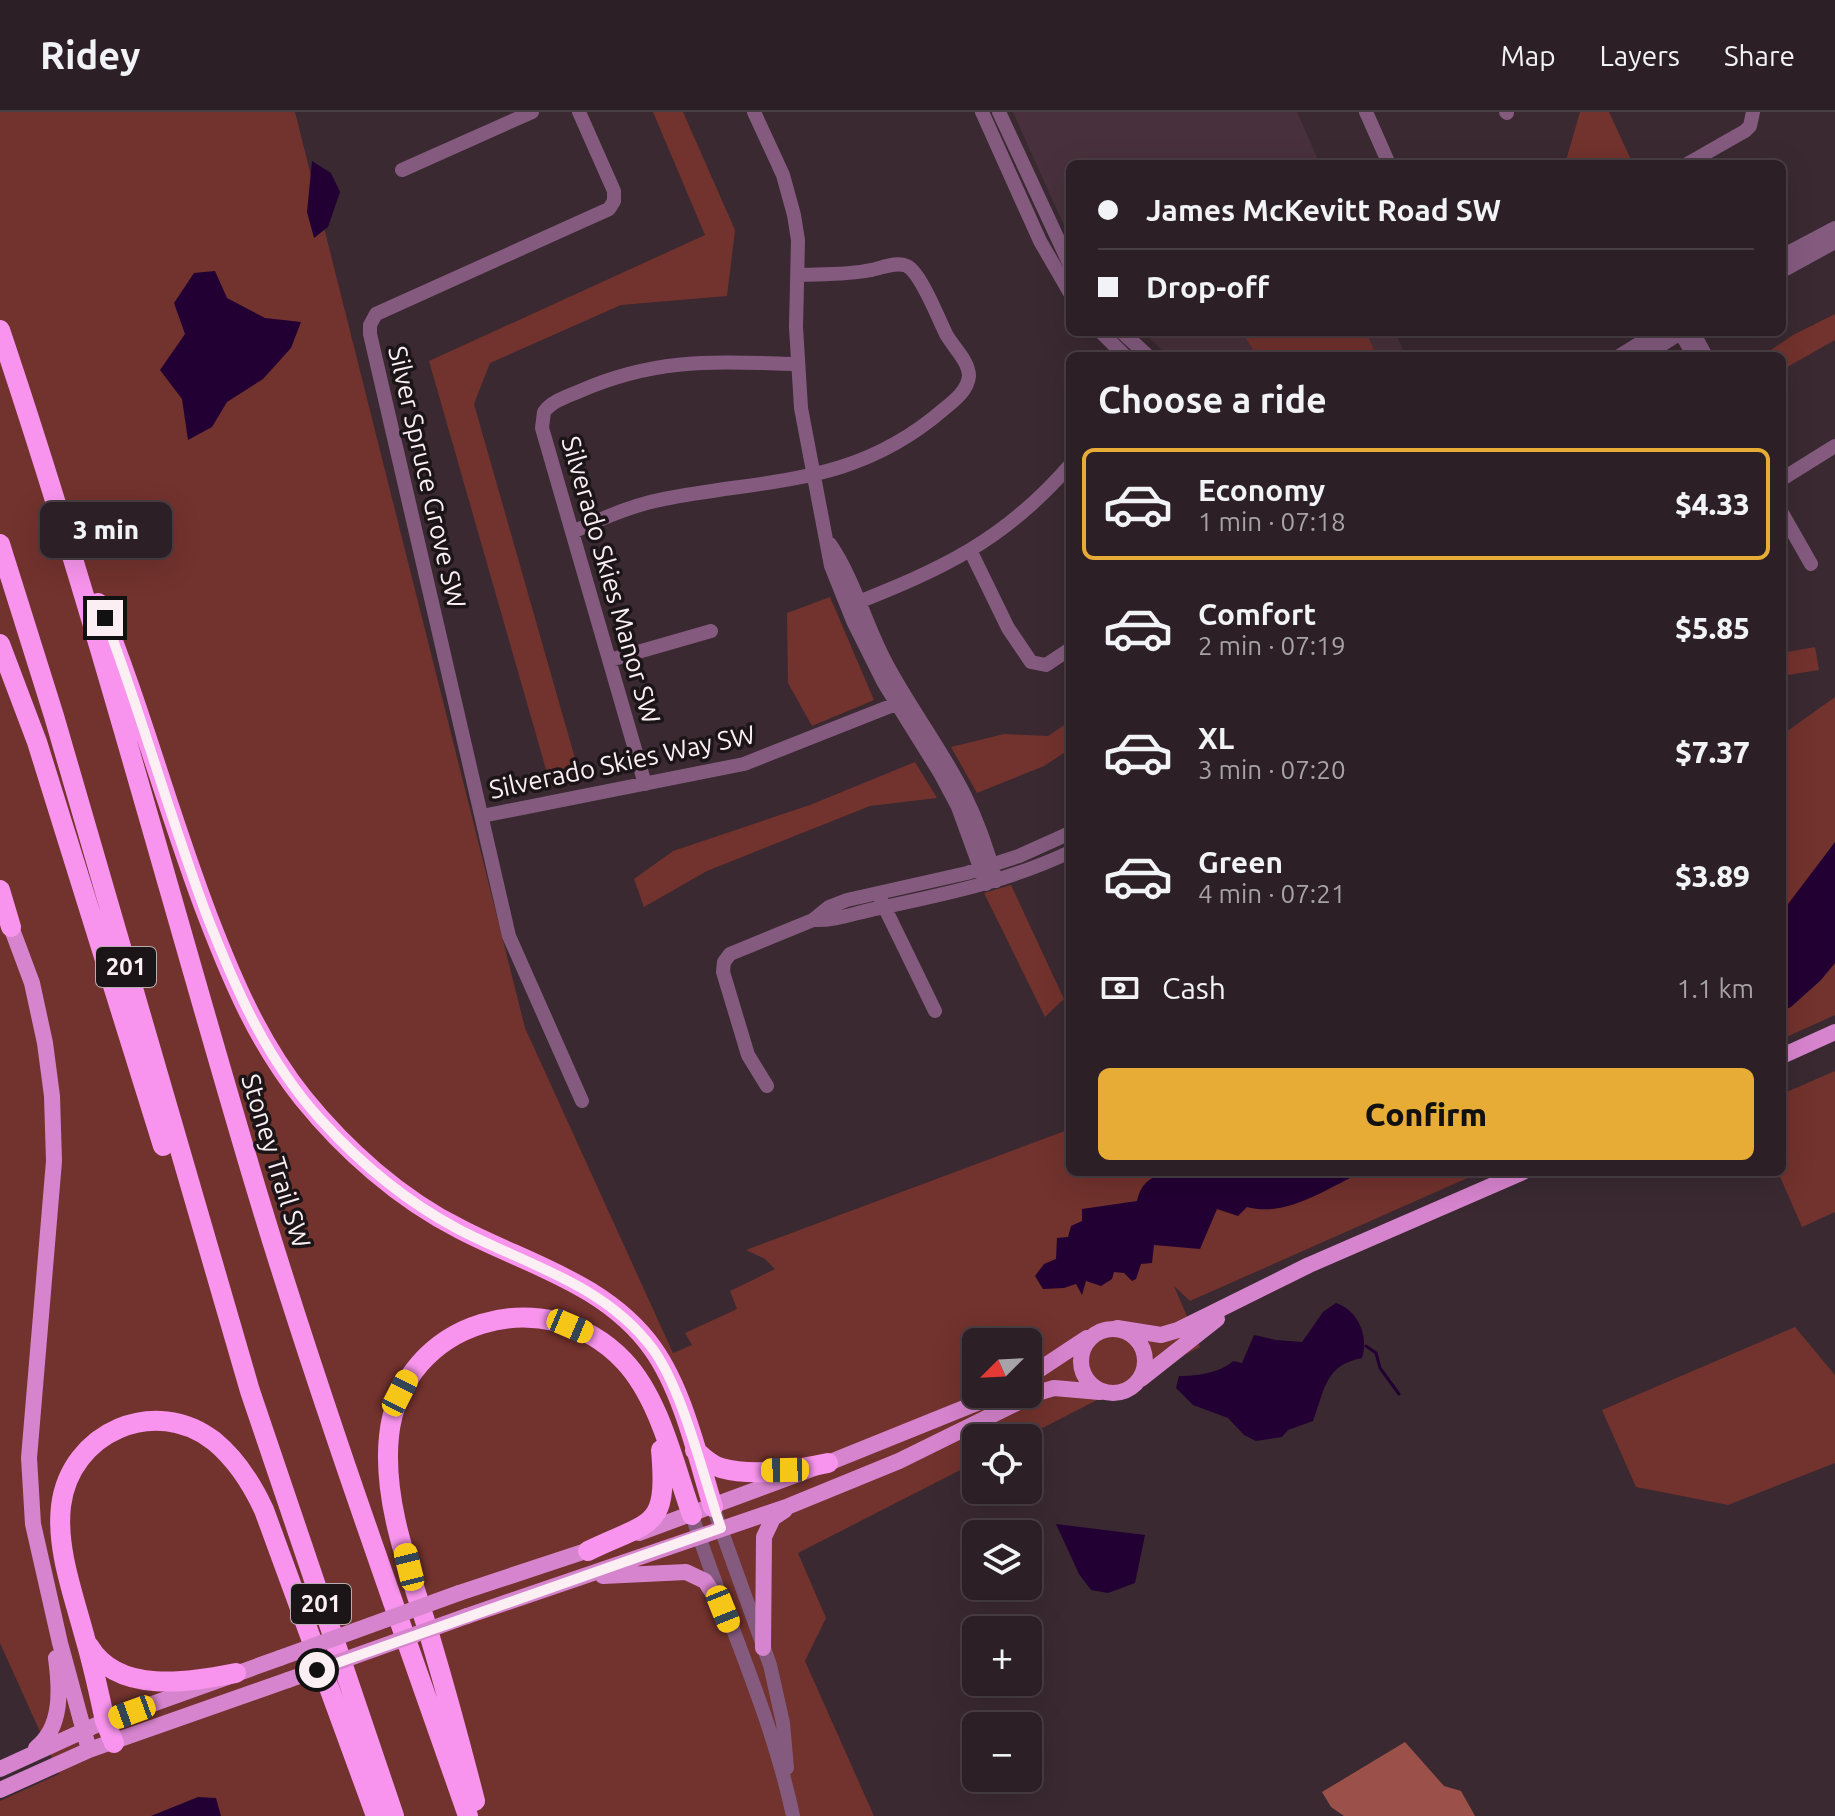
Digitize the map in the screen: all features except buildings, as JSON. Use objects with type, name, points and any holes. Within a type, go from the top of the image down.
[{"type":"highway","name":"Stoney Trail SW","points":[[0,330],[55,497],[256,1187],[347,1469],[468,1816]]},
{"type":"highway","points":[[55,497],[120,658],[189,867],[230,975],[245,1008],[282,1071],[321,1119],[399,1191],[459,1229],[553,1271],[610,1305],[634,1326],[654,1350],[668,1377],[713,1507]]},
{"type":"highway","name":"201","points":[[0,544],[54,716],[250,1391],[394,1816]]},
{"type":"highway","points":[[0,644],[37,742],[174,1179],[250,1391]]},
{"type":"highway","points":[[0,890],[11,927]]},
{"type":"highway","points":[[479,1816],[392,1498],[388,1445],[393,1414],[408,1377],[421,1361],[448,1339],[492,1321],[531,1316],[570,1326],[593,1336],[609,1347],[638,1378],[657,1418],[692,1515]]},
{"type":"highway","points":[[588,1551],[645,1526],[656,1515],[663,1476],[657,1418]]},
{"type":"highway","points":[[114,1743],[105,1721],[63,1548],[60,1525],[65,1485],[75,1466],[99,1438],[137,1421],[167,1421],[214,1442],[243,1472],[264,1510],[376,1816]]},
{"type":"highway","points":[[695,1450],[710,1463],[733,1470],[797,1469],[828,1463]]},
{"type":"highway","points":[[86,1640],[95,1656],[109,1668],[144,1680],[196,1680],[236,1673]]},
{"type":"main road","points":[[0,899],[32,983],[52,1096],[54,1161],[29,1458],[33,1524],[89,1750]]},
{"type":"main road","points":[[1786,1054],[1835,1032]]},
{"type":"main road","points":[[1042,1368],[1096,1333],[1117,1328],[1161,1335],[1178,1330],[1309,1265],[1514,1176]]},
{"type":"main road","points":[[0,1790],[89,1750],[789,1506],[899,1461],[1037,1393],[1054,1388],[1126,1391],[1250,1294]]},
{"type":"main road","points":[[1117,1328],[1128,1332],[1143,1347],[1145,1368],[1134,1385]]},
{"type":"main road","points":[[1096,1333],[1082,1350],[1080,1361],[1082,1372],[1100,1391]]},
{"type":"main road","points":[[0,1769],[105,1721],[459,1593],[692,1515],[964,1408]]},
{"type":"main road","points":[[763,1648],[764,1537],[773,1518],[789,1506]]},
{"type":"main road","points":[[22,1758],[47,1738],[54,1724],[57,1706],[56,1659],[39,1577],[38,1554]]},
{"type":"main road","points":[[573,1580],[686,1572],[705,1581],[723,1609]]},
{"type":"street","points":[[402,170],[532,112]]},
{"type":"street","name":"Silver Spruce Grove SW","points":[[482,816],[370,325],[376,314],[609,209],[614,201],[614,191],[579,112]]},
{"type":"street","points":[[754,112],[783,175],[792,204],[798,240],[797,364],[801,408],[831,566],[901,702],[963,793],[982,834],[991,883]]},
{"type":"street","points":[[982,112],[1040,241],[1066,286]]},
{"type":"street","points":[[999,112],[1066,256]]},
{"type":"street","points":[[1366,112],[1387,160]]},
{"type":"street","points":[[1694,160],[1745,131],[1750,126],[1753,112]]},
{"type":"street","points":[[1786,254],[1835,228]]},
{"type":"street","points":[[1786,269],[1835,242]]},
{"type":"street","points":[[573,532],[611,515],[663,499],[812,477],[870,458],[905,438],[963,391],[969,378],[966,364],[949,340],[917,276],[907,266],[896,265],[853,273],[798,275]]},
{"type":"street","points":[[1105,336],[1121,352]]},
{"type":"street","points":[[1126,336],[1144,352]]},
{"type":"street","points":[[1626,352],[1652,336]]},
{"type":"street","points":[[1650,352],[1675,336]]},
{"type":"street","name":"Silverado Skies Manor SW","points":[[645,784],[542,428],[542,417],[548,407],[604,381],[658,366],[720,361],[797,364]]},
{"type":"street","points":[[1786,477],[1835,446]]},
{"type":"street","points":[[852,605],[926,575],[971,552],[1015,521],[1066,472]]},
{"type":"street","points":[[1786,520],[1811,564]]},
{"type":"street","points":[[971,552],[1008,628],[1031,662],[1046,665],[1066,652]]},
{"type":"street","points":[[610,660],[711,631]]},
{"type":"street","name":"Silverado Skies Way SW","points":[[482,816],[744,764],[901,702]]},
{"type":"street","points":[[482,816],[509,936],[582,1101]]},
{"type":"street","points":[[767,1086],[745,1049],[723,972],[724,962],[736,951],[813,920],[829,907],[877,892],[941,880],[986,867],[1066,835]]},
{"type":"street","points":[[813,920],[833,921],[943,896],[991,883],[1066,854]]},
{"type":"street","points":[[877,892],[935,1011]]},
{"type":"street","points":[[713,1507],[770,1665],[783,1723],[792,1812]]},
{"type":"street","points":[[692,1515],[723,1609],[763,1707],[792,1812]]},
{"type":"shaded area","points":[[0,112],[295,112],[525,1028],[673,1353],[692,1345],[685,1333],[737,1309],[730,1291],[775,1269],[765,1259],[746,1250],[1066,1130],[1066,1176],[1472,1176],[1190,1301],[1174,1286],[1200,1347],[1042,1428],[1042,1424],[962,1424],[962,1469],[798,1553],[826,1618],[805,1661],[874,1816],[0,1816],[0,1801],[59,1774],[0,1643]]},
{"type":"shaded area","points":[[653,112],[683,112],[735,230],[727,296],[621,305],[490,363],[474,404],[582,783],[551,787],[429,361],[705,235]]},
{"type":"shaded area","points":[[1013,112],[1297,112],[1318,160],[1066,160],[1066,230]]},
{"type":"shaded area","points":[[1580,112],[1609,112],[1631,160],[1566,160]]},
{"type":"shaded area","points":[[312,161],[331,173],[340,192],[328,227],[314,238],[307,212]]},
{"type":"shaded area","points":[[215,271],[227,298],[265,318],[301,322],[291,348],[263,379],[227,402],[212,427],[188,440],[182,399],[160,370],[185,334],[174,303],[194,273]]},
{"type":"shaded area","points":[[1835,314],[1835,340],[1786,368],[1786,352],[1768,352],[1793,335]]},
{"type":"shaded area","points":[[1146,336],[1397,336],[1404,352],[1164,352]]},
{"type":"shaded area","points":[[1244,336],[1368,336],[1375,352],[1254,352]]},
{"type":"shaded area","points":[[830,597],[874,700],[812,726],[788,683],[787,613]]},
{"type":"shaded area","points":[[1815,647],[1819,670],[1786,675],[1786,652]]},
{"type":"shaded area","points":[[1835,697],[1835,1015],[1786,1037],[1786,732]]},
{"type":"shaded area","points":[[1066,724],[1066,752],[1044,766],[977,793],[951,747],[1004,734],[1048,736]]},
{"type":"shaded area","points":[[915,762],[937,798],[870,806],[707,871],[644,907],[634,879],[673,851],[810,805]]},
{"type":"shaded area","points":[[1835,842],[1835,963],[1821,980],[1786,1009],[1786,907]]},
{"type":"shaded area","points":[[1011,885],[1064,999],[1045,1017],[984,893]]},
{"type":"shaded area","points":[[1835,1071],[1835,1212],[1802,1227],[1780,1176],[1786,1176],[1786,1092]]},
{"type":"shaded area","points":[[1157,1176],[1354,1176],[1292,1205],[1262,1209],[1247,1207],[1238,1216],[1217,1209],[1200,1249],[1154,1245],[1152,1263],[1141,1264],[1136,1279],[1132,1281],[1124,1273],[1114,1272],[1112,1279],[1101,1286],[1086,1281],[1082,1295],[1076,1284],[1043,1289],[1035,1276],[1044,1264],[1056,1259],[1057,1238],[1068,1237],[1071,1226],[1082,1221],[1082,1209],[1137,1201],[1148,1181]]},
{"type":"shaded area","points":[[1336,1303],[1356,1318],[1363,1333],[1364,1350],[1362,1358],[1340,1366],[1333,1373],[1313,1421],[1288,1430],[1282,1437],[1256,1441],[1244,1435],[1228,1418],[1193,1405],[1176,1388],[1179,1376],[1208,1373],[1233,1361],[1242,1363],[1254,1335],[1302,1342],[1323,1312]]},
{"type":"shaded area","points":[[1795,1327],[1835,1375],[1835,1463],[1728,1505],[1636,1487],[1602,1410]]},
{"type":"shaded area","points":[[1056,1524],[1145,1535],[1135,1583],[1108,1593],[1091,1590],[1079,1574]]},
{"type":"shaded area","points":[[1405,1742],[1444,1786],[1461,1791],[1475,1816],[1344,1816],[1331,1807],[1322,1792]]},
{"type":"shaded area","points":[[198,1797],[216,1798],[221,1816],[151,1816]]},
{"type":"waterway","points":[[1366,1346],[1376,1353],[1380,1368],[1399,1394]]},
{"type":"route","points":[[105,618],[189,867],[230,975],[245,1008],[282,1071],[321,1119],[399,1191],[459,1229],[553,1271],[610,1305],[634,1326],[654,1350],[668,1377],[721,1528],[317,1670]]}]
